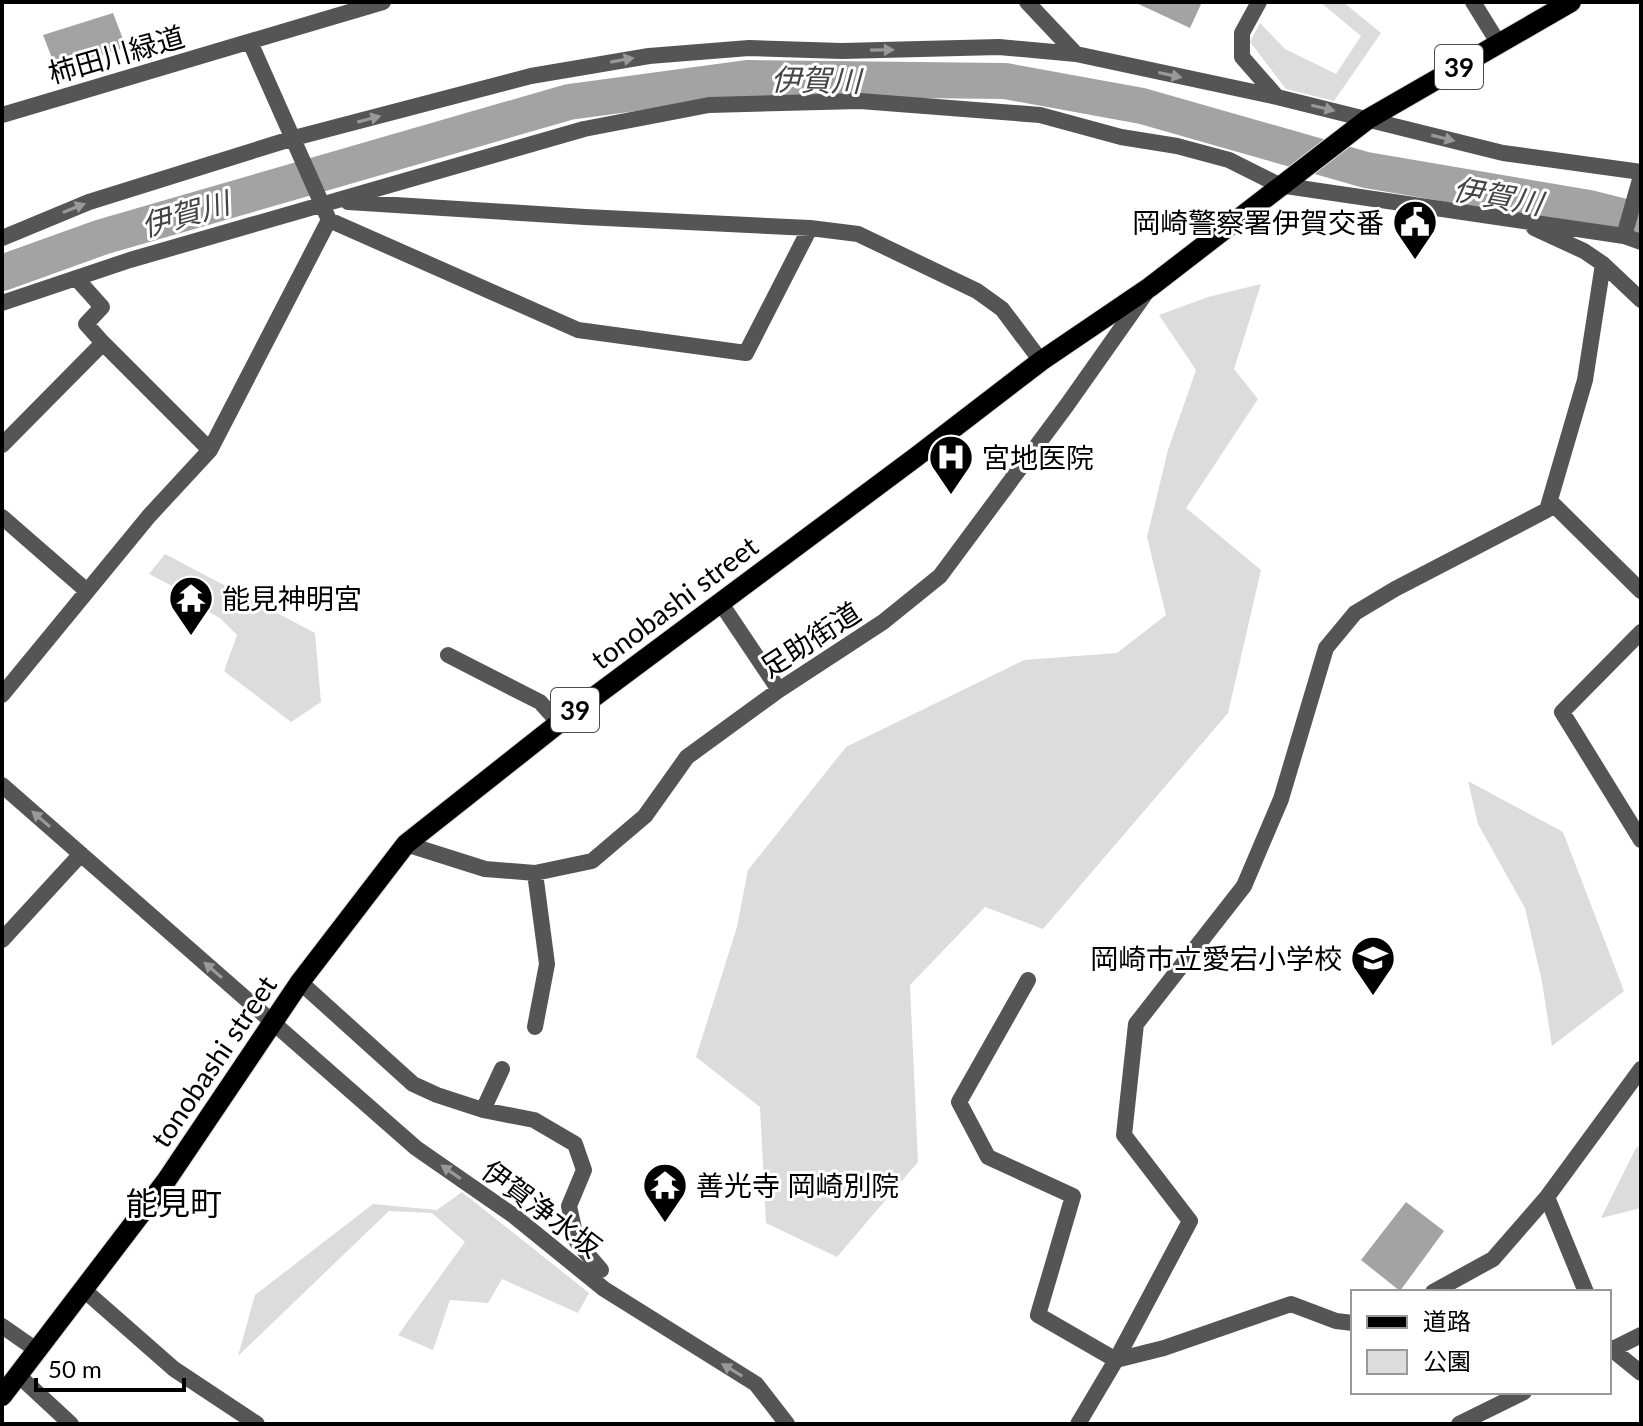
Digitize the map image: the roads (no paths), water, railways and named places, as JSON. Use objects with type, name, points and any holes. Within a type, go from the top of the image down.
[{"type":"main road","name":"39","points":[[1368,119],[1571,2]]},
{"type":"main road","name":"tonobashi street","points":[[2,1396],[166,1181],[272,1021],[406,844],[559,723],[1041,361],[1150,287],[1368,119]]},
{"type":"street","name":"柿田川緑道","points":[[4,111],[383,2]]},
{"type":"street","points":[[1027,2],[1076,54]]},
{"type":"street","points":[[1259,2],[1242,33],[1242,57],[1277,97]]},
{"type":"street","points":[[1473,2],[1499,44]]},
{"type":"street","points":[[2,695],[149,516],[210,450],[329,220],[328,202],[294,138],[250,42]]},
{"type":"street","points":[[2,238],[89,202],[294,138],[531,76],[649,56],[749,48],[842,51],[999,47],[1076,54],[1277,97],[1503,153],[1641,174],[1624,236]]},
{"type":"street","points":[[2,303],[328,202],[584,129],[709,105],[860,101],[1040,115],[1121,137],[1177,146],[1229,160],[1279,185],[1624,236],[1641,242]]},
{"type":"street","points":[[328,202],[810,228],[858,234],[977,291],[1002,309],[1041,361]]},
{"type":"street","points":[[1513,219],[1584,251],[1603,264],[1641,300]]},
{"type":"street","points":[[329,220],[578,330],[746,353],[810,228]]},
{"type":"street","points":[[1078,1424],[1190,1221],[1124,1135],[1136,1024],[1244,886],[1281,799],[1326,648],[1355,613],[1547,510],[1585,380],[1603,264]]},
{"type":"street","points":[[76,278],[102,307],[86,324],[210,450]]},
{"type":"street","name":"足助街道","points":[[406,844],[485,869],[535,873],[592,861],[645,816],[687,757],[779,690],[883,622],[940,576],[1150,287]]},
{"type":"street","points":[[2,445],[103,343]]},
{"type":"street","points":[[1550,501],[1641,591]]},
{"type":"street","points":[[2,517],[87,591]]},
{"type":"street","points":[[720,602],[779,690]]},
{"type":"street","points":[[1641,632],[1562,712],[1641,840]]},
{"type":"street","points":[[448,655],[540,702],[559,723]]},
{"type":"street","name":"伊賀浄水坂","points":[[2,785],[416,1148],[514,1216],[604,1289],[756,1384],[787,1424]]},
{"type":"street","points":[[2,940],[81,854]]},
{"type":"street","points":[[535,873],[547,964],[535,1027]]},
{"type":"street","points":[[1028,980],[959,1102],[988,1157],[1073,1196],[1038,1315],[1116,1360],[1164,1348],[1291,1304],[1336,1321],[1351,1323]]},
{"type":"street","points":[[300,982],[413,1084],[483,1110],[534,1120],[575,1144],[584,1170],[569,1206],[577,1242],[601,1270]]},
{"type":"street","points":[[483,1110],[502,1069]]},
{"type":"street","points":[[1437,1290],[1493,1259],[1547,1197],[1641,1069]]},
{"type":"street","points":[[1547,1197],[1585,1290]]},
{"type":"street","points":[[84,1290],[174,1369],[257,1424]]},
{"type":"street","points":[[2,1326],[38,1351]]},
{"type":"street","points":[[1611,1348],[1641,1335]]},
{"type":"street","points":[[1611,1350],[1641,1373]]},
{"type":"street","points":[[18,1375],[71,1424]]},
{"type":"street","points":[[1459,1424],[1520,1394]]},
{"type":"waterway","name":"伊賀川","points":[[2,273],[102,237],[569,102],[747,78],[1005,81],[1142,106],[1366,170],[1589,208],[1641,221]]},
{"type":"place","name":"岡崎警察署伊賀交番","points":[[1415,261]]},
{"type":"place","name":"宮地医院","points":[[951,496]]},
{"type":"place","name":"能見神明宮","points":[[191,637]]},
{"type":"place","name":"岡崎市立愛宕小学校","points":[[1373,997]]},
{"type":"place","name":"善光寺 岡崎別院","points":[[665,1224]]},
{"type":"district","name":"能見町","points":[[174,1202]]}]
